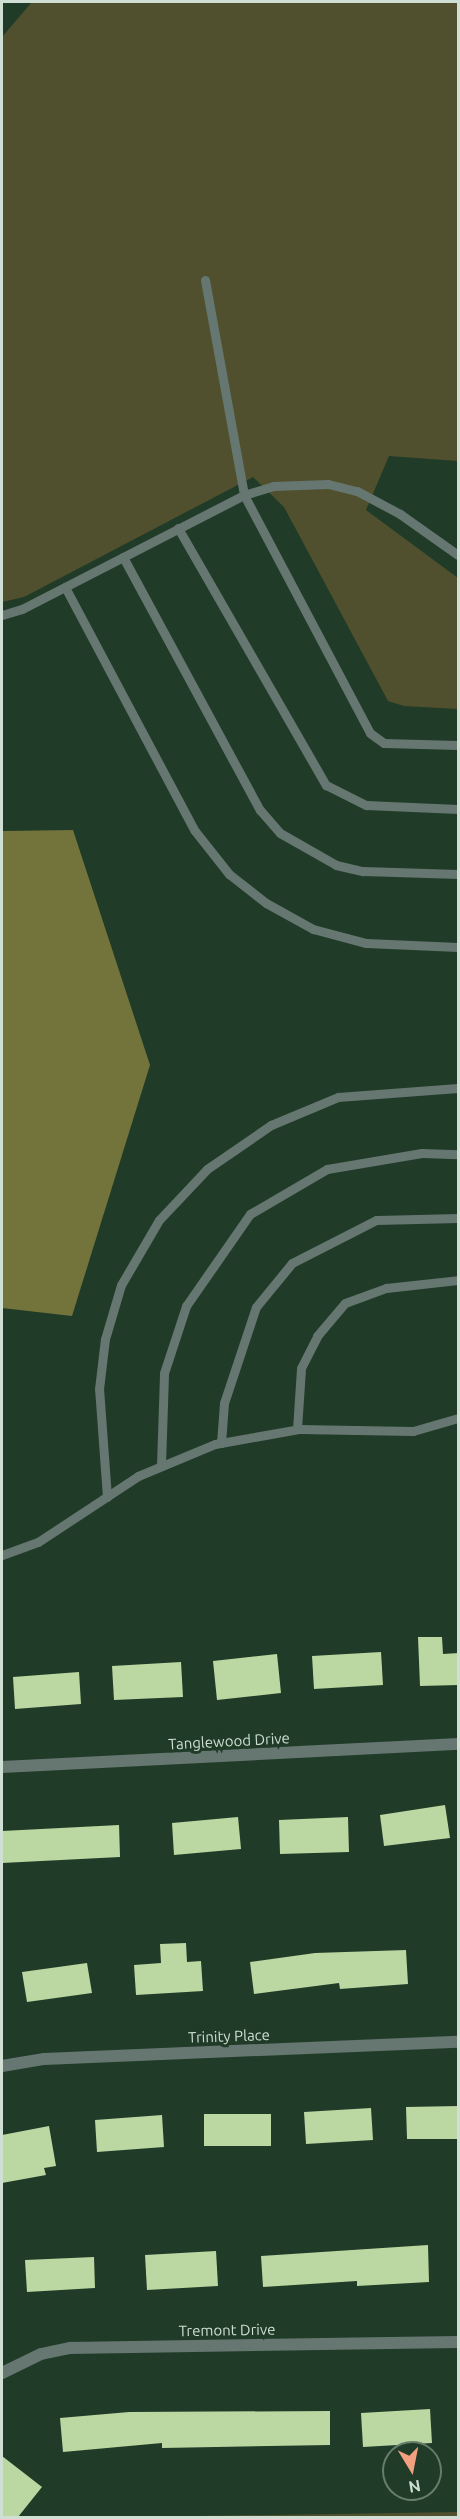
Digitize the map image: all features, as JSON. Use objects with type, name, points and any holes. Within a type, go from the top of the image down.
[{"type":"street","name":"Tanglewood Drive","points":[[2,1767],[459,1744]]},
{"type":"street","name":"Trinity Place","points":[[2,2066],[45,2059],[459,2042]]},
{"type":"street","name":"Tremont Drive","points":[[2,2373],[41,2354],[70,2348],[459,2342]]},
{"type":"lane","points":[[205,280],[244,495],[370,733],[384,743],[459,746]]},
{"type":"lane","points":[[2,615],[65,587],[244,495],[303,483],[357,491],[400,514],[459,555]]},
{"type":"lane","points":[[178,528],[326,785],[366,805],[459,809]]},
{"type":"lane","points":[[123,557],[260,810],[280,832],[308,851],[354,869],[459,874]]},
{"type":"lane","points":[[65,587],[195,831],[229,874],[266,903],[313,928],[366,943],[459,947]]},
{"type":"lane","points":[[106,1497],[99,1389],[105,1339],[121,1285],[159,1220],[207,1169],[271,1125],[338,1097],[459,1088]]},
{"type":"lane","points":[[161,1465],[164,1373],[186,1306],[250,1214],[327,1169],[422,1153],[459,1154]]},
{"type":"lane","points":[[221,1443],[224,1403],[256,1307],[292,1263],[376,1220],[459,1218]]},
{"type":"lane","points":[[297,1429],[302,1368],[317,1336],[345,1303],[386,1288],[459,1280]]},
{"type":"lane","points":[[2,1555],[38,1542],[106,1497],[161,1465],[221,1443],[297,1429],[413,1431],[459,1418]]},
{"type":"shaded area","points":[[32,2],[458,2],[458,461],[389,456],[366,510],[458,578],[458,709],[404,706],[388,701],[284,507],[253,477],[24,597],[2,602],[2,37]]},
{"type":"shaded area","points":[[73,830],[150,1065],[72,1316],[2,1308],[2,831]]},
{"type":"shaded area","points":[[458,2512],[458,2518],[132,2517]]},
{"type":"building","points":[[418,1637],[442,1637],[443,1654],[459,1653],[459,1685],[420,1686]]},
{"type":"building","points":[[381,1652],[383,1685],[314,1689],[312,1656]]},
{"type":"building","points":[[277,1654],[281,1693],[217,1700],[213,1661]]},
{"type":"building","points":[[181,1662],[183,1697],[114,1700],[112,1666]]},
{"type":"building","points":[[79,1672],[81,1704],[15,1709],[13,1677]]},
{"type":"building","points":[[445,1805],[450,1838],[384,1846],[380,1815]]},
{"type":"building","points":[[238,1817],[241,1849],[174,1855],[172,1823]]},
{"type":"building","points":[[348,1817],[349,1852],[280,1854],[279,1820]]},
{"type":"building","points":[[119,1825],[120,1857],[2,1863],[2,1831]]},
{"type":"building","points":[[186,1943],[187,1962],[201,1961],[203,1991],[136,1995],[134,1965],[161,1963],[160,1944]]},
{"type":"building","points":[[406,1950],[408,1984],[340,1989],[339,1983],[254,1994],[250,1962],[315,1953]]},
{"type":"building","points":[[87,1963],[92,1993],[27,2002],[22,1972]]},
{"type":"building","points":[[459,2106],[459,2139],[407,2139],[406,2107]]},
{"type":"building","points":[[371,2108],[373,2140],[306,2144],[304,2112]]},
{"type":"building","points":[[204,2114],[271,2114],[271,2146],[204,2146]]},
{"type":"building","points":[[162,2115],[164,2147],[97,2152],[95,2120]]},
{"type":"building","points":[[49,2126],[56,2166],[44,2168],[46,2175],[2,2183],[2,2135]]},
{"type":"building","points":[[428,2245],[429,2282],[357,2286],[357,2281],[263,2287],[261,2256]]},
{"type":"building","points":[[216,2251],[218,2286],[147,2290],[145,2255]]},
{"type":"building","points":[[94,2257],[95,2288],[27,2292],[25,2260]]},
{"type":"building","points":[[430,2409],[432,2441],[382,2441],[382,2446],[363,2447],[361,2413]]},
{"type":"building","points":[[330,2411],[330,2445],[162,2448],[162,2443],[63,2452],[60,2418],[129,2412]]},
{"type":"building","points":[[2,2456],[42,2487],[18,2517],[2,2517]]}]
